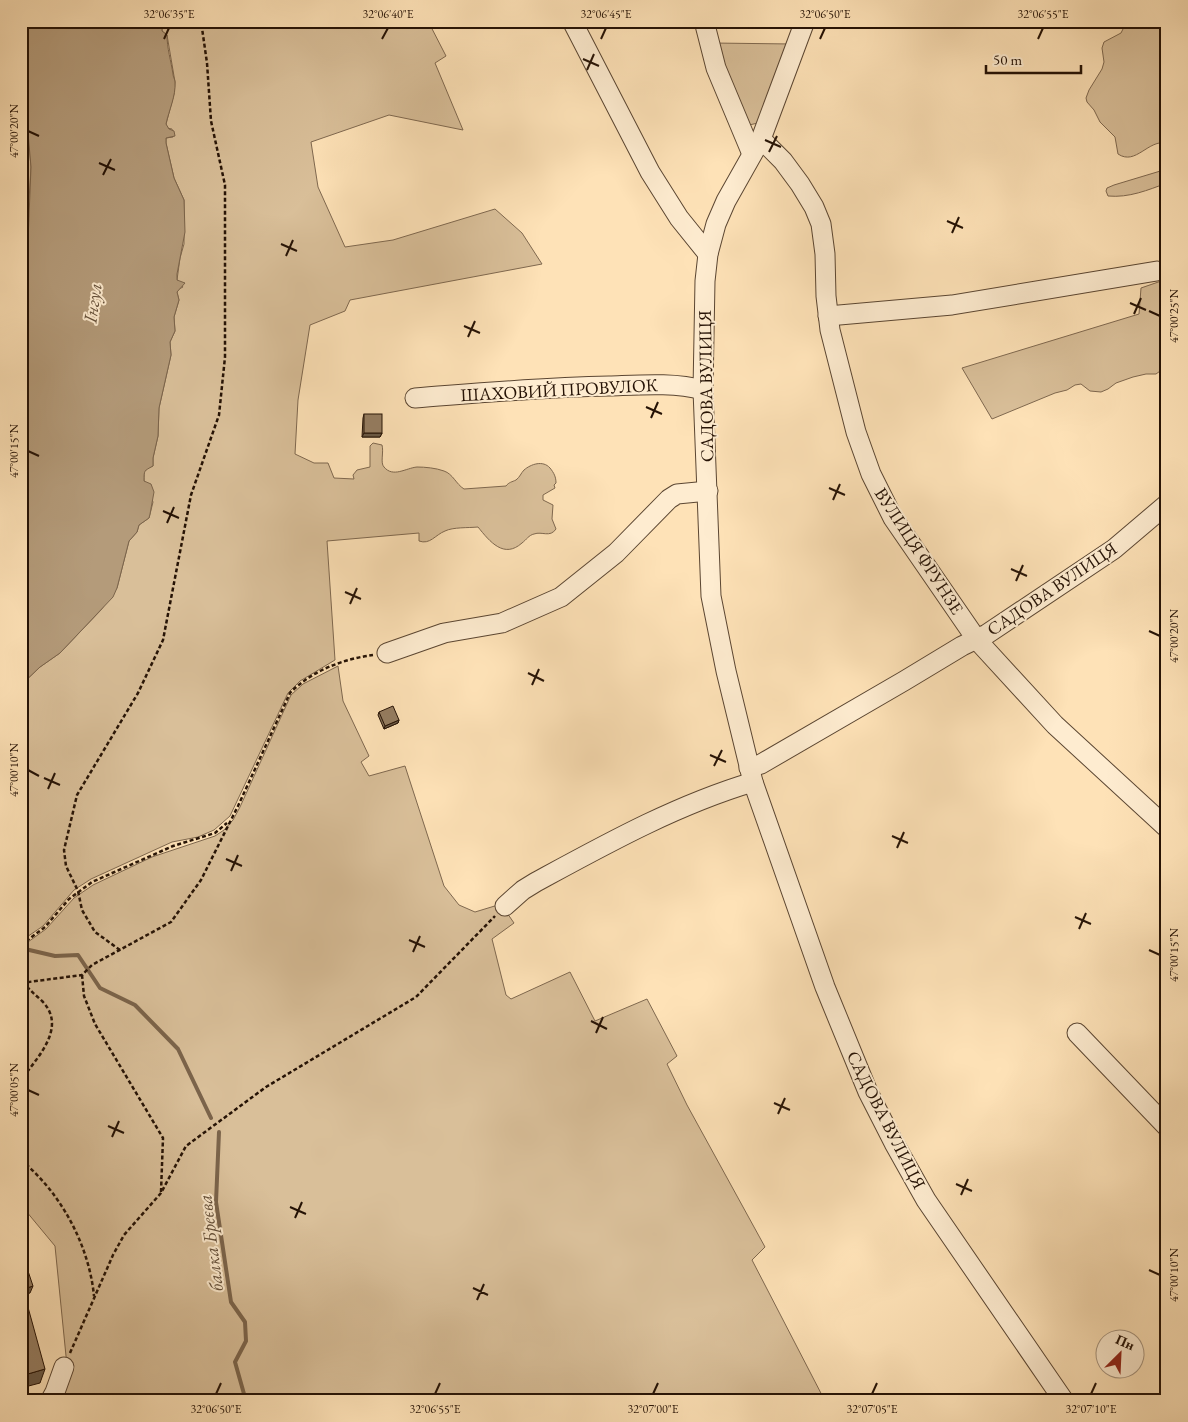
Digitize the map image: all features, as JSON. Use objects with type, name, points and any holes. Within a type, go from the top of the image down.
[{"type":"street","points":[[572,21],[650,172],[679,218],[708,254]]},
{"type":"street","points":[[704,21],[716,68],[757,146]]},
{"type":"street","name":"САДОВА ВУЛИЦЯ","points":[[805,21],[757,146],[726,201],[716,224],[708,254],[704,281],[703,390],[711,596],[726,671],[751,775],[825,987],[868,1092],[926,1200],[1064,1401]]},
{"type":"street","name":"ВУЛИЦЯ ФРУНЗЕ","points":[[757,146],[783,161],[814,207],[821,224],[830,330],[856,432],[871,474],[893,518],[977,640],[1055,725],[1167,828]]},
{"type":"street","points":[[828,316],[952,305],[1157,271]]},
{"type":"street","name":"ШАХОВИЙ ПРОВУЛОК","points":[[415,398],[553,387],[684,386],[703,390]]},
{"type":"street","points":[[387,653],[444,633],[502,623],[554,601],[616,553],[677,494],[708,491]]},
{"type":"street","name":"САДОВА ВУЛИЦЯ","points":[[506,906],[523,890],[536,882],[635,829],[751,775],[770,759],[962,646],[977,640],[1114,549],[1167,504]]},
{"type":"street","points":[[1078,1033],[1167,1127]]},
{"type":"street","points":[[50,1401],[64,1367]]},
{"type":"path","points":[[120,950],[95,932],[82,910],[78,891],[66,866],[64,850],[77,795],[138,693],[163,640],[191,495],[219,415],[225,357],[225,185],[211,121],[207,63],[201,21]]},
{"type":"path","points":[[22,983],[82,975],[92,965],[171,922],[201,880],[232,818],[284,704],[295,688],[302,682],[335,664],[357,657],[387,653]]},
{"type":"path","points":[[21,944],[45,927],[78,891],[92,882],[152,854],[215,833],[232,818]]},
{"type":"path","points":[[64,1367],[113,1255],[124,1235],[161,1193],[186,1146],[266,1087],[416,998],[506,906]]},
{"type":"path","points":[[21,975],[22,983],[48,1008],[53,1025],[52,1034],[21,1080]]},
{"type":"path","points":[[82,975],[84,996],[95,1024],[163,1138],[161,1193]]},
{"type":"path","points":[[21,1160],[49,1187],[72,1225],[83,1248],[92,1278],[94,1298]]},
{"type":"shaded area","points":[[162,21],[428,21],[446,56],[435,63],[463,130],[389,115],[311,142],[318,187],[345,247],[393,240],[495,209],[522,233],[542,264],[350,300],[345,311],[310,325],[298,400],[295,454],[314,463],[328,463],[334,478],[354,479],[353,475],[357,470],[370,467],[370,446],[373,443],[382,445],[382,463],[391,472],[417,467],[438,469],[450,474],[464,489],[506,486],[516,480],[527,468],[537,464],[544,464],[554,473],[556,479],[555,488],[543,495],[543,500],[553,505],[552,519],[556,529],[549,534],[537,533],[529,536],[515,548],[509,549],[503,549],[492,543],[478,527],[448,530],[426,542],[419,541],[419,533],[327,541],[335,660],[300,681],[288,693],[230,816],[214,830],[198,837],[172,842],[91,879],[74,890],[43,926],[21,941],[21,685],[40,667],[60,653],[101,610],[117,588],[129,541],[137,532],[139,525],[149,518],[153,502],[144,481],[144,472],[153,466],[158,436],[159,408],[171,355],[170,342],[175,331],[174,317],[179,300],[177,292],[183,287],[177,280],[184,244],[184,200],[174,178],[166,143],[166,138],[173,137],[172,129],[167,128],[166,124],[174,94],[175,82],[167,35],[162,31]]},
{"type":"shaded area","points":[[1121,21],[1167,21],[1167,143],[1154,145],[1131,157],[1124,157],[1118,154],[1115,137],[1100,122],[1086,98],[1102,69],[1104,62],[1102,48],[1104,42],[1121,33],[1123,29]]},
{"type":"shaded area","points":[[712,43],[792,44],[758,123],[749,125]]},
{"type":"shaded area","points":[[21,97],[28,133],[31,167],[21,335]]},
{"type":"shaded area","points":[[1167,169],[1167,183],[1131,195],[1108,196],[1107,188]]},
{"type":"shaded area","points":[[1167,279],[1167,366],[1156,374],[1133,377],[1116,383],[1101,392],[1090,391],[1081,384],[1075,385],[1067,390],[1055,393],[992,419],[962,368],[1139,314],[1141,288]]},
{"type":"shaded area","points":[[338,666],[343,701],[369,756],[361,762],[369,776],[405,766],[444,886],[459,905],[475,912],[498,905],[505,910],[514,923],[492,939],[506,995],[511,999],[570,972],[595,1021],[647,999],[677,1056],[667,1064],[687,1105],[765,1247],[752,1260],[825,1401],[55,1401],[68,1376],[55,1246],[21,1205],[21,947],[46,929],[74,898],[93,885],[152,857],[215,836],[224,830],[233,820],[240,807],[291,695],[303,684]]},
{"type":"water","name":"Інгул","points":[[21,21],[162,21],[162,31],[167,35],[168,50],[175,82],[166,124],[169,129],[174,131],[175,136],[166,138],[166,143],[174,178],[184,200],[185,232],[177,280],[185,283],[177,292],[179,300],[174,317],[175,331],[170,342],[171,355],[159,408],[158,436],[153,466],[145,471],[144,475],[144,481],[151,484],[154,492],[149,518],[139,525],[137,532],[129,541],[113,597],[60,653],[40,667],[21,685],[21,296],[28,241],[31,167],[28,133],[21,97]]},
{"type":"building","points":[[364,414],[382,414],[382,433],[364,433]]},
{"type":"building","points":[[393,706],[399,720],[385,726],[379,712]]},
{"type":"building","points":[[21,1250],[33,1286],[21,1290]]},
{"type":"building","points":[[26,1300],[45,1369],[21,1376],[21,1301]]},
{"type":"waterway","name":"балка Бреєва","points":[[25,949],[55,956],[78,955],[100,988],[135,1005],[178,1049],[211,1118]]},
{"type":"waterway","name":"балка Бреєва","points":[[219,1132],[216,1202],[231,1302],[245,1322],[246,1341],[235,1362],[246,1401]]}]
